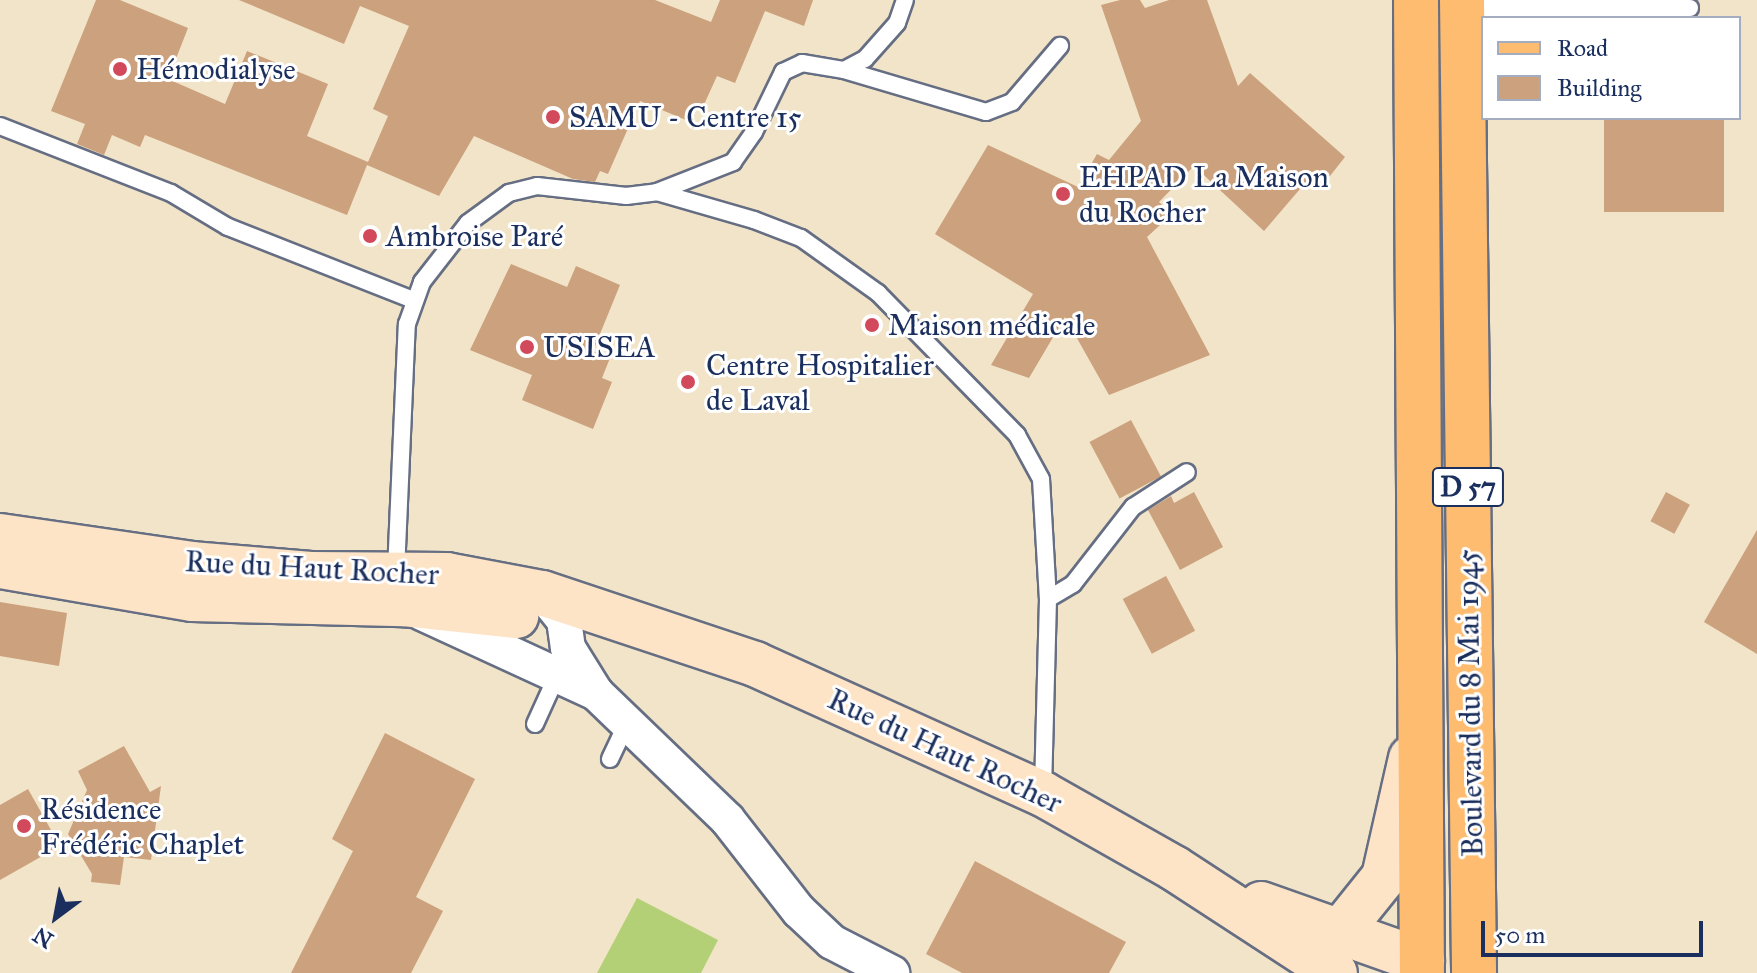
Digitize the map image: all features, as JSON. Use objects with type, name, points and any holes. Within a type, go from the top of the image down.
[{"type":"main road","name":"Boulevard du 8 Mai 1945","points":[[1416,0],[1422,708],[1457,968]]},
{"type":"main road","name":"Boulevard du 8 Mai 1945","points":[[1457,968],[1462,4]]},
{"type":"main road","points":[[1422,658],[1447,706],[1457,968]]},
{"type":"street","name":"Rue du Haut Rocher","points":[[0,536],[192,599],[400,589],[546,635],[618,621],[755,664],[1043,794],[1174,868],[1337,953],[1457,968]]},
{"type":"street","name":"Rue du Haut Rocher","points":[[0,565],[82,564]]},
{"type":"street","points":[[546,635],[596,693],[628,720],[727,819],[799,911],[832,942],[892,973]]},
{"type":"street","points":[[1337,953],[1384,877],[1422,708]]},
{"type":"lane","points":[[844,70],[865,59],[897,23],[905,0]]},
{"type":"lane","points":[[1462,4],[1690,8]]},
{"type":"lane","points":[[400,589],[407,324],[413,300],[468,223],[509,193],[537,186],[626,196],[657,192],[733,162],[754,132],[783,72],[802,63],[844,70],[986,112],[1012,102],[1060,46]]},
{"type":"lane","points":[[0,126],[171,193],[228,227],[413,300]]},
{"type":"lane","points":[[657,192],[801,238],[878,293],[1017,435],[1041,479],[1048,599],[1043,794]]},
{"type":"lane","points":[[1048,599],[1073,584],[1133,507],[1187,472]]},
{"type":"lane","points":[[535,724],[546,635]]},
{"type":"lane","points":[[610,759],[628,720]]},
{"type":"green space","points":[[637,898],[718,940],[701,973],[597,973]]},
{"type":"building","points":[[96,0],[120,0],[188,28],[168,79],[225,104],[247,51],[328,84],[307,136],[368,162],[388,116],[373,109],[409,26],[360,6],[344,44],[239,0],[655,0],[711,22],[720,0],[813,0],[804,26],[765,11],[735,83],[717,76],[702,109],[693,105],[686,120],[640,101],[608,174],[600,171],[595,182],[573,179],[474,136],[439,196],[367,165],[347,215],[145,135],[140,147],[112,135],[104,155],[77,144],[85,124],[51,111]]},
{"type":"building","name":"EHPAD La Maison du Rocher","points":[[1120,0],[1140,0],[1145,8],[1169,0],[1207,0],[1238,86],[1250,73],[1345,157],[1322,186],[1312,175],[1264,231],[1194,166],[1159,202],[1172,214],[1147,237],[1210,355],[1109,395],[1065,317],[1029,378],[991,365],[1033,294],[935,234],[988,145],[1078,187],[1097,154],[1109,160],[1141,121],[1101,5]]},
{"type":"building","points":[[1604,120],[1724,120],[1724,212],[1604,212]]},
{"type":"building","name":"USISEA","points":[[511,264],[567,287],[576,266],[620,285],[593,351],[610,358],[602,378],[612,382],[593,429],[522,400],[532,375],[470,350]]},
{"type":"building","points":[[1131,420],[1161,477],[1120,499],[1090,442]]},
{"type":"building","points":[[1194,492],[1223,547],[1180,570],[1148,510],[1171,496],[1174,503]]},
{"type":"building","points":[[1666,492],[1690,505],[1674,534],[1651,521]]},
{"type":"building","points":[[1757,530],[1757,654],[1704,622]]},
{"type":"building","points":[[1166,576],[1195,631],[1152,654],[1123,599]]},
{"type":"building","points":[[0,602],[67,613],[59,666],[0,656]]},
{"type":"building","points":[[385,733],[475,779],[416,897],[443,911],[411,973],[291,973],[353,851],[332,839]]},
{"type":"building","points":[[124,746],[150,792],[161,786],[151,860],[124,857],[120,885],[91,882],[92,874],[68,834],[87,790],[78,771]]},
{"type":"building","name":"Résidence Frédéric Chaplet","points":[[28,789],[60,846],[0,880],[0,805]]},
{"type":"building","points":[[975,861],[1126,942],[1109,973],[962,973],[926,954]]},
{"type":"place","name":"Hémodialyse","points":[[120,69]]},
{"type":"place","name":"SAMU - Centre 15","points":[[553,117]]},
{"type":"place","name":"EHPAD La Maison du Rocher","points":[[1063,194]]},
{"type":"place","name":"Ambroise Paré","points":[[370,236]]},
{"type":"place","name":"Maison médicale","points":[[872,325]]},
{"type":"place","name":"USISEA","points":[[527,347]]},
{"type":"place","name":"Centre Hospitalier de Laval","points":[[688,382]]},
{"type":"place","name":"Résidence Frédéric Chaplet","points":[[24,826]]}]
